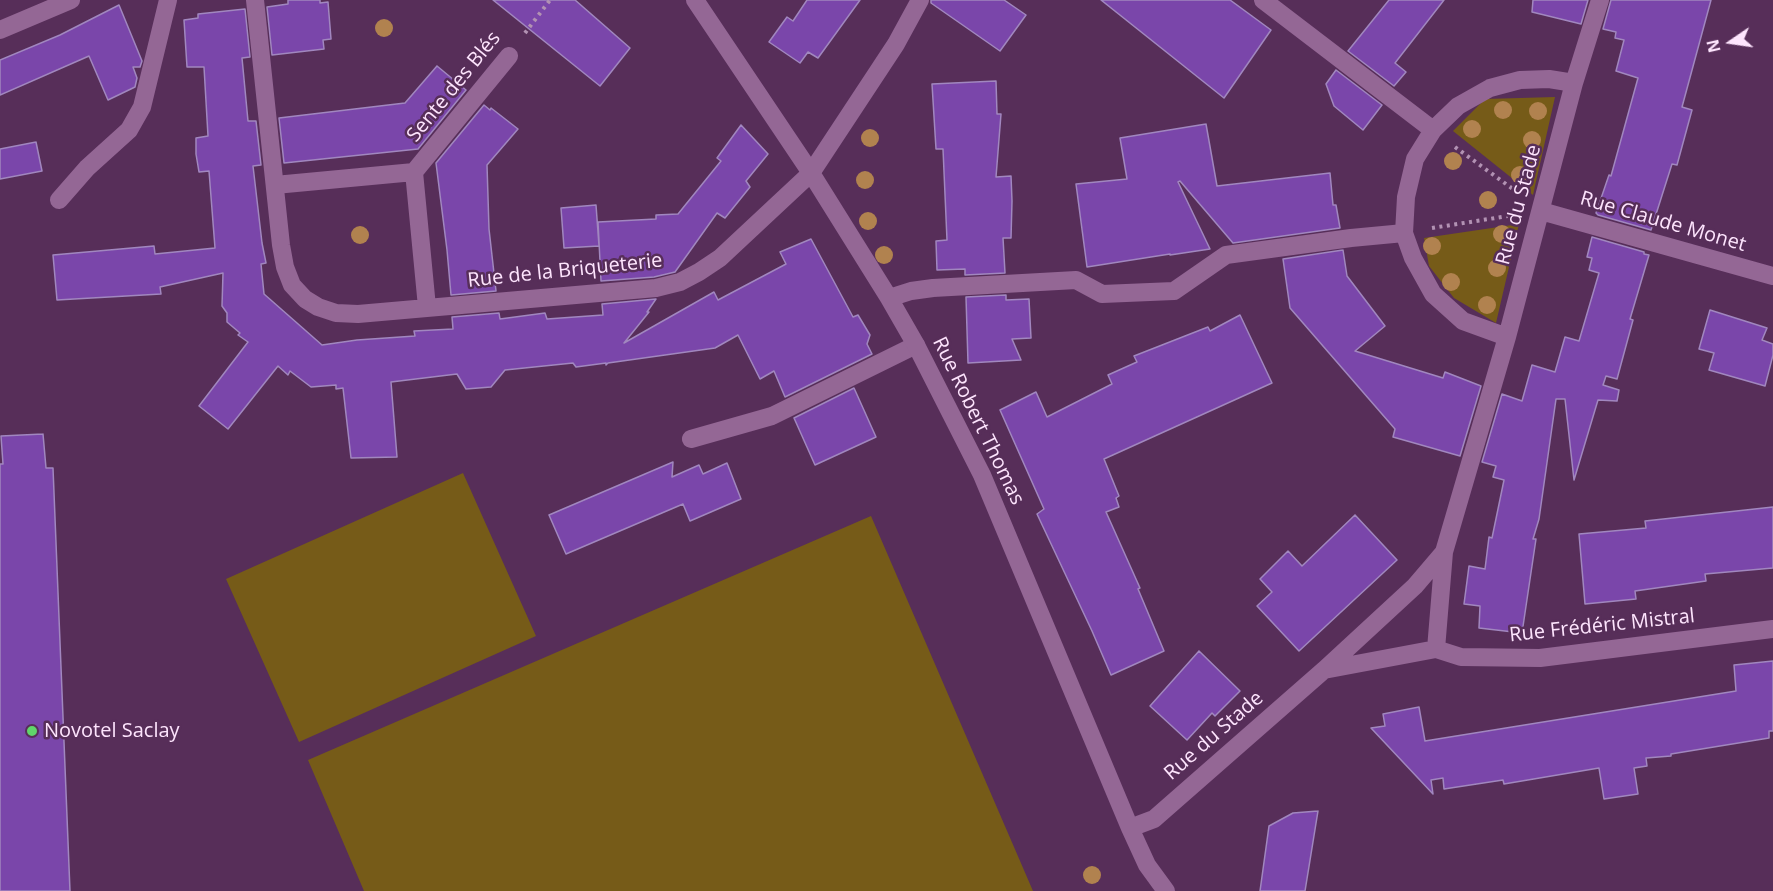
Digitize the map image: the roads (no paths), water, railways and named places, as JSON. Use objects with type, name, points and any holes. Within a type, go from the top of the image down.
[{"type":"street","points":[[0,30],[70,0]]},
{"type":"street","points":[[59,200],[87,168],[129,130],[142,108],[168,0]]},
{"type":"street","name":"Rue de la Briqueterie","points":[[255,0],[285,267],[292,285],[305,299],[318,307],[336,313],[358,314],[656,288],[680,282],[699,272],[720,258],[812,173],[896,44],[920,0]]},
{"type":"street","name":"Rue Robert Thomas","points":[[695,0],[812,173],[916,345],[982,475],[1130,828],[1147,865],[1166,891]]},
{"type":"street","points":[[1263,0],[1433,130]]},
{"type":"street","name":"Rue du Stade","points":[[1436,649],[1444,552],[1507,337],[1574,83],[1599,0]]},
{"type":"street","name":"Sente des Blés","points":[[414,172],[509,56]]},
{"type":"street","points":[[1507,337],[1463,321],[1433,294],[1413,258],[1404,233],[1406,197],[1415,159],[1433,130],[1458,106],[1490,88],[1520,80],[1549,79],[1574,83]]},
{"type":"street","points":[[275,185],[414,172],[427,307]]},
{"type":"street","name":"Rue Claude Monet","points":[[1541,211],[1773,276]]},
{"type":"street","points":[[889,298],[910,291],[933,288],[1076,280],[1102,294],[1174,291],[1226,255],[1404,233]]},
{"type":"street","points":[[691,439],[772,416],[916,345]]},
{"type":"street","name":"Rue du Stade","points":[[1130,828],[1154,819],[1324,670],[1415,586],[1444,552]]},
{"type":"street","name":"Rue Frédéric Mistral","points":[[1436,649],[1461,657],[1540,658],[1773,629]]},
{"type":"street","points":[[1324,670],[1436,649]]},
{"type":"place","name":"Novotel Saclay","points":[[32,731]]}]
